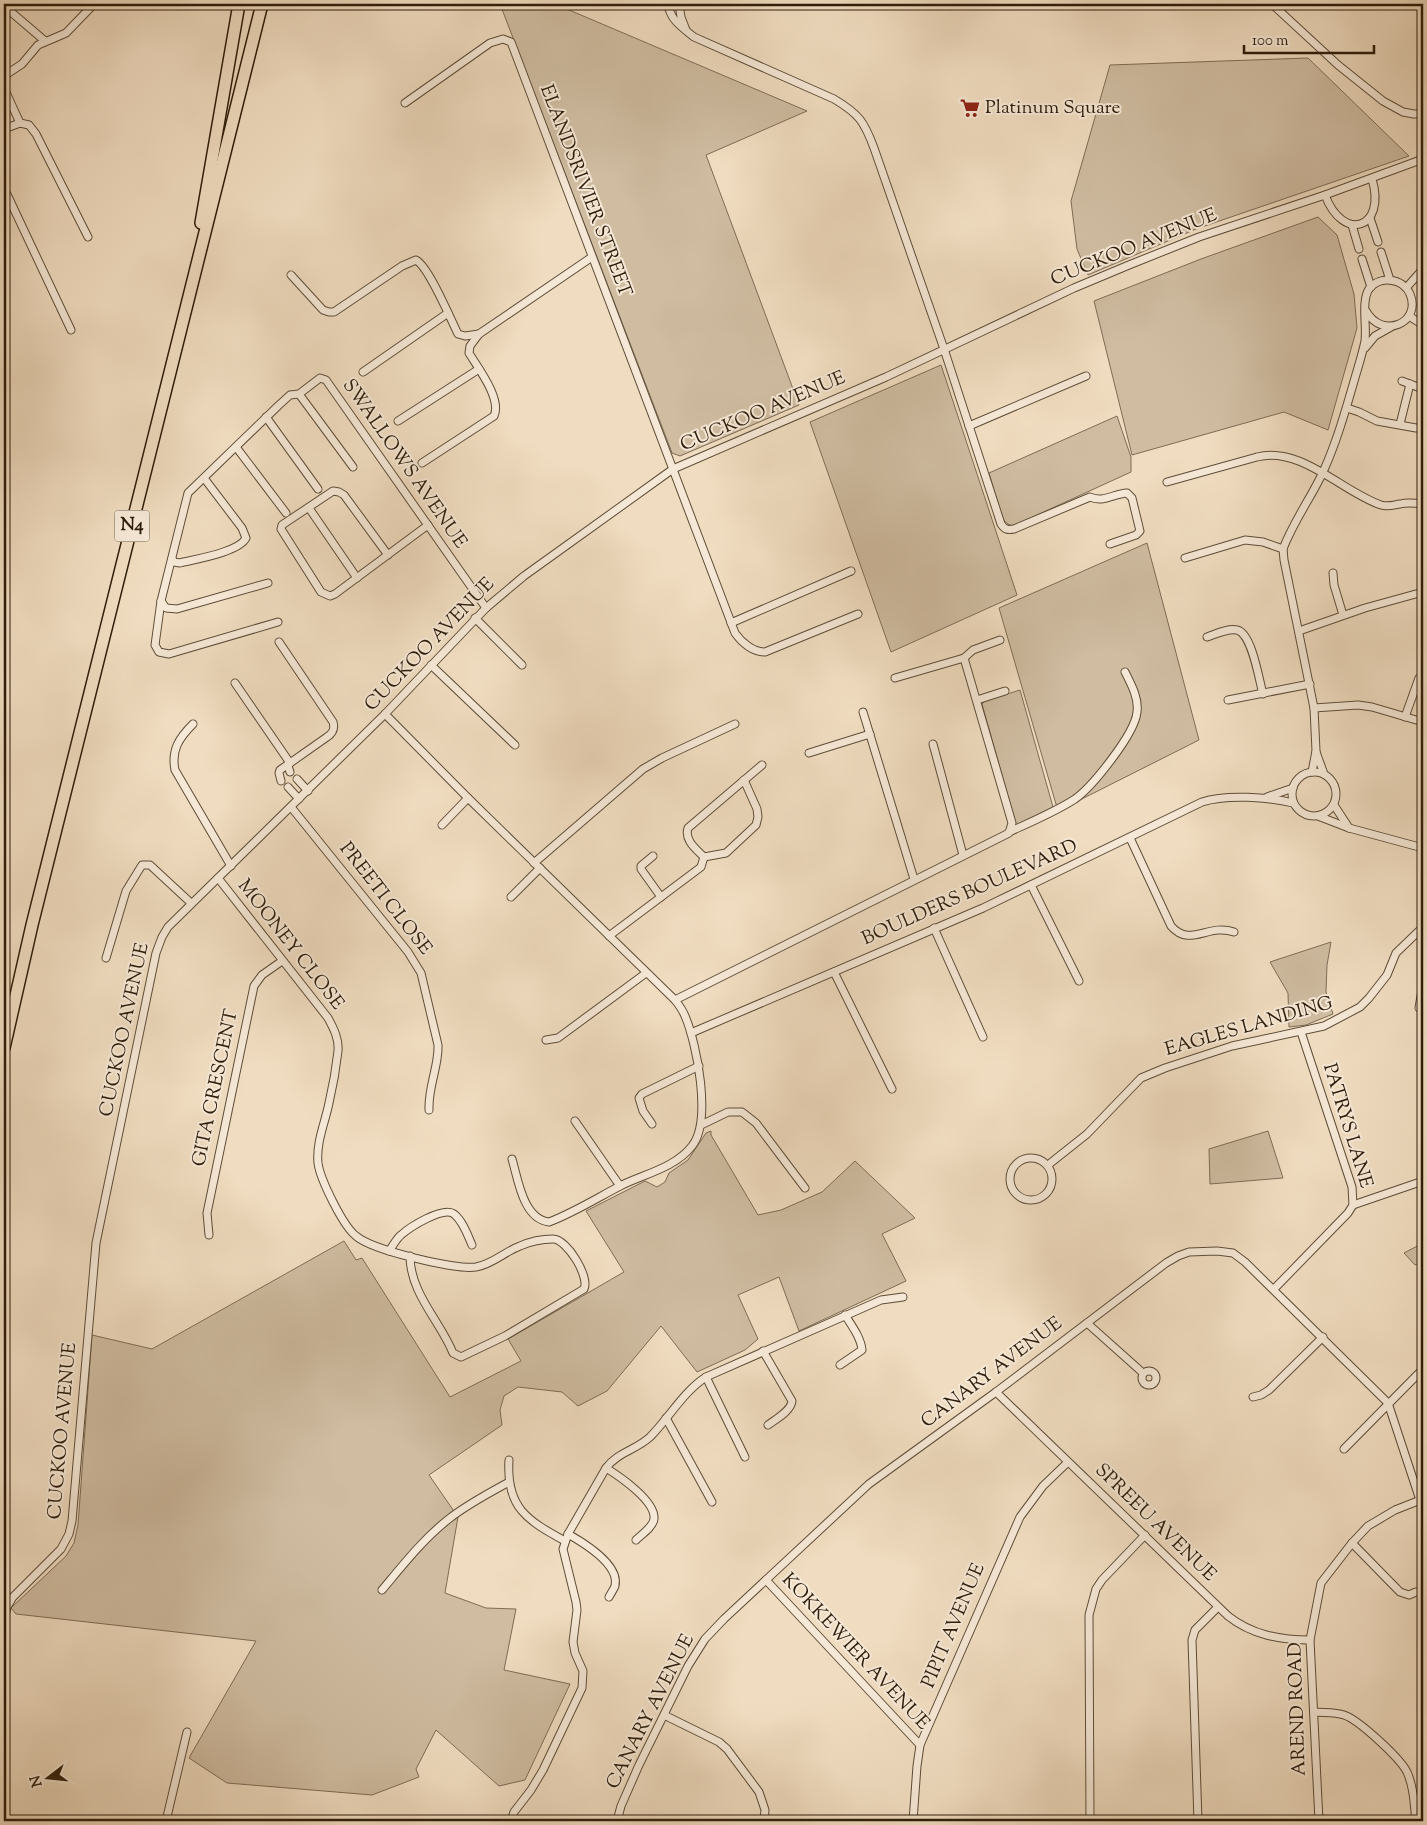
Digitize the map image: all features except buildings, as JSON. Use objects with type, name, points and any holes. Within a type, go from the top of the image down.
[{"type":"highway","points":[[195,269],[207,184],[239,4]]},
{"type":"highway","name":"N4","points":[[4,1048],[37,906],[262,4]]},
{"type":"street","points":[[4,76],[22,64],[38,45],[66,33],[94,4]]},
{"type":"street","points":[[668,4],[671,16],[678,25],[698,39],[834,99],[851,109],[860,118],[874,148],[944,349],[998,518],[1004,528],[1009,530],[1090,496],[1097,500],[1126,493],[1132,498],[1140,531],[1136,535],[1110,544]]},
{"type":"street","points":[[679,4],[681,17],[687,32]]},
{"type":"street","points":[[1272,4],[1338,65],[1383,101],[1403,112],[1423,114]]},
{"type":"street","points":[[4,5],[45,41]]},
{"type":"street","name":"ELANDSRIVIER STREET","points":[[405,103],[490,43],[503,39],[510,42],[739,639],[756,650],[765,652],[858,614]]},
{"type":"street","points":[[4,88],[20,122]]},
{"type":"street","points":[[4,129],[20,122],[29,125],[39,139],[88,237]]},
{"type":"street","name":"CUCKOO AVENUE","points":[[4,1620],[7,1607],[13,1597],[61,1549],[69,1534],[75,1492],[92,1276],[100,1223],[116,1155],[159,944],[168,926],[385,714],[486,608],[524,576],[646,486],[673,469],[886,377],[1074,288],[1181,244],[1372,179],[1423,159]]},
{"type":"street","points":[[1372,179],[1376,191],[1376,200],[1370,218],[1378,242]]},
{"type":"street","points":[[4,188],[71,330]]},
{"type":"street","points":[[1325,195],[1336,215],[1344,222],[1352,225],[1362,223],[1370,218]]},
{"type":"street","points":[[1352,225],[1359,248]]},
{"type":"street","points":[[1381,252],[1390,280]]},
{"type":"street","points":[[422,463],[494,416],[496,412],[495,401],[470,353],[470,346],[479,334],[592,257]]},
{"type":"street","points":[[1362,258],[1371,287]]},
{"type":"street","points":[[291,275],[323,310],[334,312],[411,260],[416,260],[420,262],[428,274],[458,334],[465,336],[479,334]]},
{"type":"street","points":[[1406,288],[1423,269]]},
{"type":"street","points":[[1312,772],[1316,751],[1314,708],[1283,549],[1323,472],[1347,408],[1365,341],[1366,294],[1371,287],[1383,280],[1396,281],[1406,288],[1412,300],[1409,316],[1402,322],[1375,336],[1368,343],[1361,358]]},
{"type":"street","points":[[1366,310],[1370,318],[1378,324],[1393,326]]},
{"type":"street","points":[[364,372],[448,313]]},
{"type":"street","points":[[1409,316],[1423,325]]},
{"type":"street","points":[[398,421],[479,369]]},
{"type":"street","points":[[969,426],[1086,376]]},
{"type":"street","name":"SWALLOWS AVENUE","points":[[278,622],[169,654],[162,654],[156,649],[155,645],[161,601],[188,493],[290,395],[300,394],[317,380],[323,378],[486,608]]},
{"type":"street","points":[[1402,381],[1423,389]]},
{"type":"street","points":[[1400,424],[1410,384]]},
{"type":"street","points":[[300,394],[353,467]]},
{"type":"street","points":[[1347,408],[1377,421],[1416,428]]},
{"type":"street","points":[[266,417],[318,489]]},
{"type":"street","points":[[236,447],[286,514]]},
{"type":"street","points":[[1166,482],[1265,455],[1284,457],[1323,472],[1368,500],[1384,506],[1423,504]]},
{"type":"street","points":[[172,560],[180,563],[232,549],[241,545],[246,538],[242,528],[204,478]]},
{"type":"street","points":[[388,555],[344,495],[339,492],[333,491],[282,525],[280,529],[321,592],[330,596],[336,594],[356,578],[388,555],[428,525]]},
{"type":"street","points":[[309,508],[356,578]]},
{"type":"street","points":[[1185,558],[1245,540],[1263,542],[1283,549]]},
{"type":"street","points":[[732,623],[851,571]]},
{"type":"street","points":[[1333,573],[1334,585],[1343,615]]},
{"type":"street","points":[[161,601],[166,608],[177,609],[268,582]]},
{"type":"street","points":[[1299,631],[1343,615],[1423,592]]},
{"type":"street","points":[[475,618],[522,665]]},
{"type":"street","points":[[1207,637],[1229,630],[1242,632],[1250,645],[1263,694]]},
{"type":"street","points":[[895,678],[964,658],[973,650],[1000,640]]},
{"type":"street","points":[[279,642],[333,722],[334,727],[332,733],[327,737],[280,770],[281,781]]},
{"type":"street","points":[[964,658],[1012,823],[1009,833]]},
{"type":"street","points":[[431,665],[515,745]]},
{"type":"street","points":[[675,1000],[1076,798],[1089,786],[1126,740],[1132,728],[1137,711],[1132,685],[1125,672]]},
{"type":"street","points":[[1405,717],[1419,678]]},
{"type":"street","points":[[234,683],[290,763],[288,766],[290,772]]},
{"type":"street","points":[[1228,700],[1310,684]]},
{"type":"street","points":[[977,700],[1005,692]]},
{"type":"street","points":[[1314,708],[1358,705],[1372,707],[1423,722]]},
{"type":"street","points":[[863,712],[914,879]]},
{"type":"street","points":[[385,714],[468,798],[675,1000],[684,1014],[691,1033],[699,1066],[701,1125],[694,1144],[684,1155],[671,1164],[620,1186],[554,1220],[543,1221],[533,1213],[525,1200],[512,1159]]},
{"type":"street","points":[[193,724],[176,744],[173,758],[175,770],[231,866]]},
{"type":"street","points":[[511,897],[537,866],[643,768],[734,724]]},
{"type":"street","points":[[809,753],[870,734]]},
{"type":"street","points":[[933,744],[963,855]]},
{"type":"street","points":[[1316,751],[1324,774],[1332,781],[1336,793],[1334,805],[1324,814],[1318,816]]},
{"type":"street","points":[[704,857],[688,840],[688,828],[762,764]]},
{"type":"street","points":[[1324,774],[1312,772],[1298,779],[1293,788],[1294,803],[1300,812],[1306,815],[1318,816],[1349,828],[1423,848]]},
{"type":"street","points":[[296,779],[308,791]]},
{"type":"street","points":[[704,857],[726,853],[756,824],[758,817],[757,809],[744,780]]},
{"type":"street","points":[[288,787],[300,799]]},
{"type":"street","name":"BOULDERS BOULEVARD","points":[[1264,797],[1293,788]]},
{"type":"street","name":"BOULDERS BOULEVARD","points":[[691,1033],[1031,886],[1211,799],[1223,797],[1264,797],[1294,803]]},
{"type":"street","points":[[442,824],[468,798]]},
{"type":"street","points":[[1334,805],[1349,828]]},
{"type":"street","name":"PREETI CLOSE","points":[[291,807],[408,952],[421,973],[438,1045],[429,1094],[429,1110]]},
{"type":"street","points":[[1130,838],[1171,926],[1175,930],[1188,936],[1224,928],[1234,932]]},
{"type":"street","points":[[653,856],[641,869],[661,897]]},
{"type":"street","points":[[609,936],[701,867],[704,857]]},
{"type":"street","points":[[106,958],[126,891],[142,866],[150,865],[191,903]]},
{"type":"street","name":"MOONEY CLOSE","points":[[218,878],[328,1018],[339,1042],[329,1104],[318,1152],[318,1165],[333,1202],[348,1227],[356,1236],[389,1251],[457,1266],[475,1267],[497,1260],[520,1246],[558,1239],[563,1242],[579,1265],[586,1284],[584,1289],[505,1336],[461,1357],[453,1353],[422,1298],[414,1281],[410,1256]]},
{"type":"street","points":[[1031,886],[1079,981]]},
{"type":"street","name":"EAGLES LANDING","points":[[1048,1165],[1087,1134],[1141,1078],[1232,1046],[1324,1026],[1360,1007],[1387,975],[1396,953],[1423,927]]},
{"type":"street","points":[[934,928],[983,1037]]},
{"type":"street","name":"GITA CRESCENT","points":[[209,1235],[207,1213],[254,986],[262,975],[282,961]]},
{"type":"street","points":[[834,972],[892,1089]]},
{"type":"street","points":[[546,1040],[558,1038],[646,973]]},
{"type":"street","points":[[1419,1008],[1423,984]]},
{"type":"street","name":"PATRYS LANE","points":[[1274,1289],[1342,1220],[1353,1205],[1352,1187],[1301,1032]]},
{"type":"street","points":[[652,1124],[640,1103],[639,1098],[642,1094],[699,1066]]},
{"type":"street","points":[[701,1125],[728,1112],[742,1112],[756,1123],[805,1188]]},
{"type":"street","points":[[576,1121],[620,1186]]},
{"type":"street","points":[[1032,1157],[1038,1158],[1048,1165],[1053,1176],[1051,1188],[1043,1197],[1031,1200],[1020,1197],[1015,1193],[1010,1182],[1015,1164],[1032,1157]]},
{"type":"street","points":[[1353,1205],[1423,1181]]},
{"type":"street","points":[[389,1251],[398,1238],[408,1230],[442,1212],[454,1214],[472,1245]]},
{"type":"street","name":"CANARY AVENUE","points":[[617,1821],[621,1806],[639,1765],[688,1666],[704,1639],[869,1484],[1178,1256],[1190,1252],[1217,1251],[1233,1253],[1246,1262],[1323,1337],[1388,1403],[1422,1500]]},
{"type":"street","points":[[511,1821],[514,1812],[532,1790],[543,1770],[577,1702],[584,1681],[573,1642],[577,1610],[563,1550],[567,1538],[612,1459],[650,1437],[696,1385],[706,1377],[881,1300],[903,1297]]},
{"type":"street","points":[[840,1365],[862,1350],[858,1337],[845,1315]]},
{"type":"street","points":[[1087,1323],[1143,1373]]},
{"type":"street","points":[[1252,1397],[1261,1396],[1270,1390],[1323,1337]]},
{"type":"street","points":[[763,1351],[792,1401],[792,1406],[768,1425]]},
{"type":"street","points":[[1344,1449],[1423,1369]]},
{"type":"street","points":[[706,1377],[745,1457]]},
{"type":"street","name":"SPREEU AVENUE","points":[[996,1392],[1218,1607],[1240,1626],[1290,1640],[1310,1640]]},
{"type":"street","points":[[666,1418],[712,1502]]},
{"type":"street","points":[[509,1460],[510,1482],[519,1509],[526,1516],[594,1551],[610,1567],[614,1575],[615,1585],[609,1597]]},
{"type":"street","name":"PIPIT AVENUE","points":[[913,1821],[920,1745],[1020,1517],[1043,1486],[1068,1462]]},
{"type":"street","points":[[606,1468],[640,1493],[652,1510],[654,1519],[651,1525],[636,1540]]},
{"type":"street","points":[[382,1590],[416,1551],[450,1518],[472,1503],[510,1482]]},
{"type":"street","name":"AREND ROAD","points":[[1319,1821],[1310,1640],[1321,1583],[1352,1543],[1368,1526],[1382,1517],[1422,1500]]},
{"type":"street","points":[[1090,1821],[1089,1615],[1092,1601],[1102,1580],[1145,1535]]},
{"type":"street","points":[[1352,1543],[1400,1592],[1409,1596],[1416,1592]]},
{"type":"street","name":"KOKKEWIER AVENUE","points":[[766,1580],[920,1745]]},
{"type":"street","points":[[1198,1821],[1192,1640],[1195,1630],[1218,1607]]},
{"type":"street","points":[[1314,1712],[1350,1717],[1400,1762],[1406,1770],[1413,1791],[1416,1821]]},
{"type":"street","points":[[664,1715],[719,1742],[727,1749],[759,1792],[765,1810],[764,1821]]},
{"type":"street","points":[[166,1821],[187,1732]]},
{"type":"shaded area","points":[[500,4],[555,4],[807,111],[706,155],[799,405],[680,456],[672,453]]},
{"type":"shaded area","points":[[1308,58],[1409,156],[1196,229],[1088,275],[1077,249],[1071,201],[1110,65]]},
{"type":"shaded area","points":[[1318,217],[1337,235],[1354,294],[1357,328],[1328,430],[1284,412],[1132,455],[1094,301],[1201,259]]},
{"type":"shaded area","points":[[941,365],[1017,595],[891,652],[810,422]]},
{"type":"shaded area","points":[[1117,416],[1131,457],[1131,472],[1013,526],[1003,520],[989,473]]},
{"type":"shaded area","points":[[1147,543],[1199,740],[1058,811],[999,608]]},
{"type":"shaded area","points":[[1020,690],[1053,807],[1016,825],[982,704],[985,701]]},
{"type":"shaded area","points":[[1331,942],[1327,965],[1326,992],[1333,1014],[1306,1025],[1289,1027],[1288,993],[1270,962]]},
{"type":"shaded area","points":[[711,1131],[711,1135],[758,1215],[781,1210],[822,1192],[855,1161],[915,1218],[882,1234],[906,1281],[799,1331],[779,1277],[738,1295],[758,1339],[745,1350],[697,1372],[661,1326],[607,1391],[578,1406],[562,1392],[518,1387],[504,1396],[500,1410],[502,1425],[429,1475],[458,1517],[445,1593],[486,1608],[516,1609],[504,1670],[570,1684],[525,1780],[499,1786],[436,1730],[416,1769],[419,1777],[372,1795],[227,1783],[189,1758],[256,1641],[16,1614],[11,1608],[66,1556],[74,1543],[78,1525],[92,1335],[152,1349],[344,1241],[356,1260],[362,1258],[450,1397],[521,1361],[508,1339],[624,1272],[586,1211],[645,1181],[657,1187],[665,1182],[669,1173],[688,1160],[706,1133]]},
{"type":"shaded area","points":[[1268,1131],[1283,1178],[1210,1184],[1209,1149]]},
{"type":"shaded area","points":[[1423,1243],[1423,1261],[1415,1265],[1404,1253]]},
{"type":"place","name":"Platinum Square","points":[[970,108]]}]
